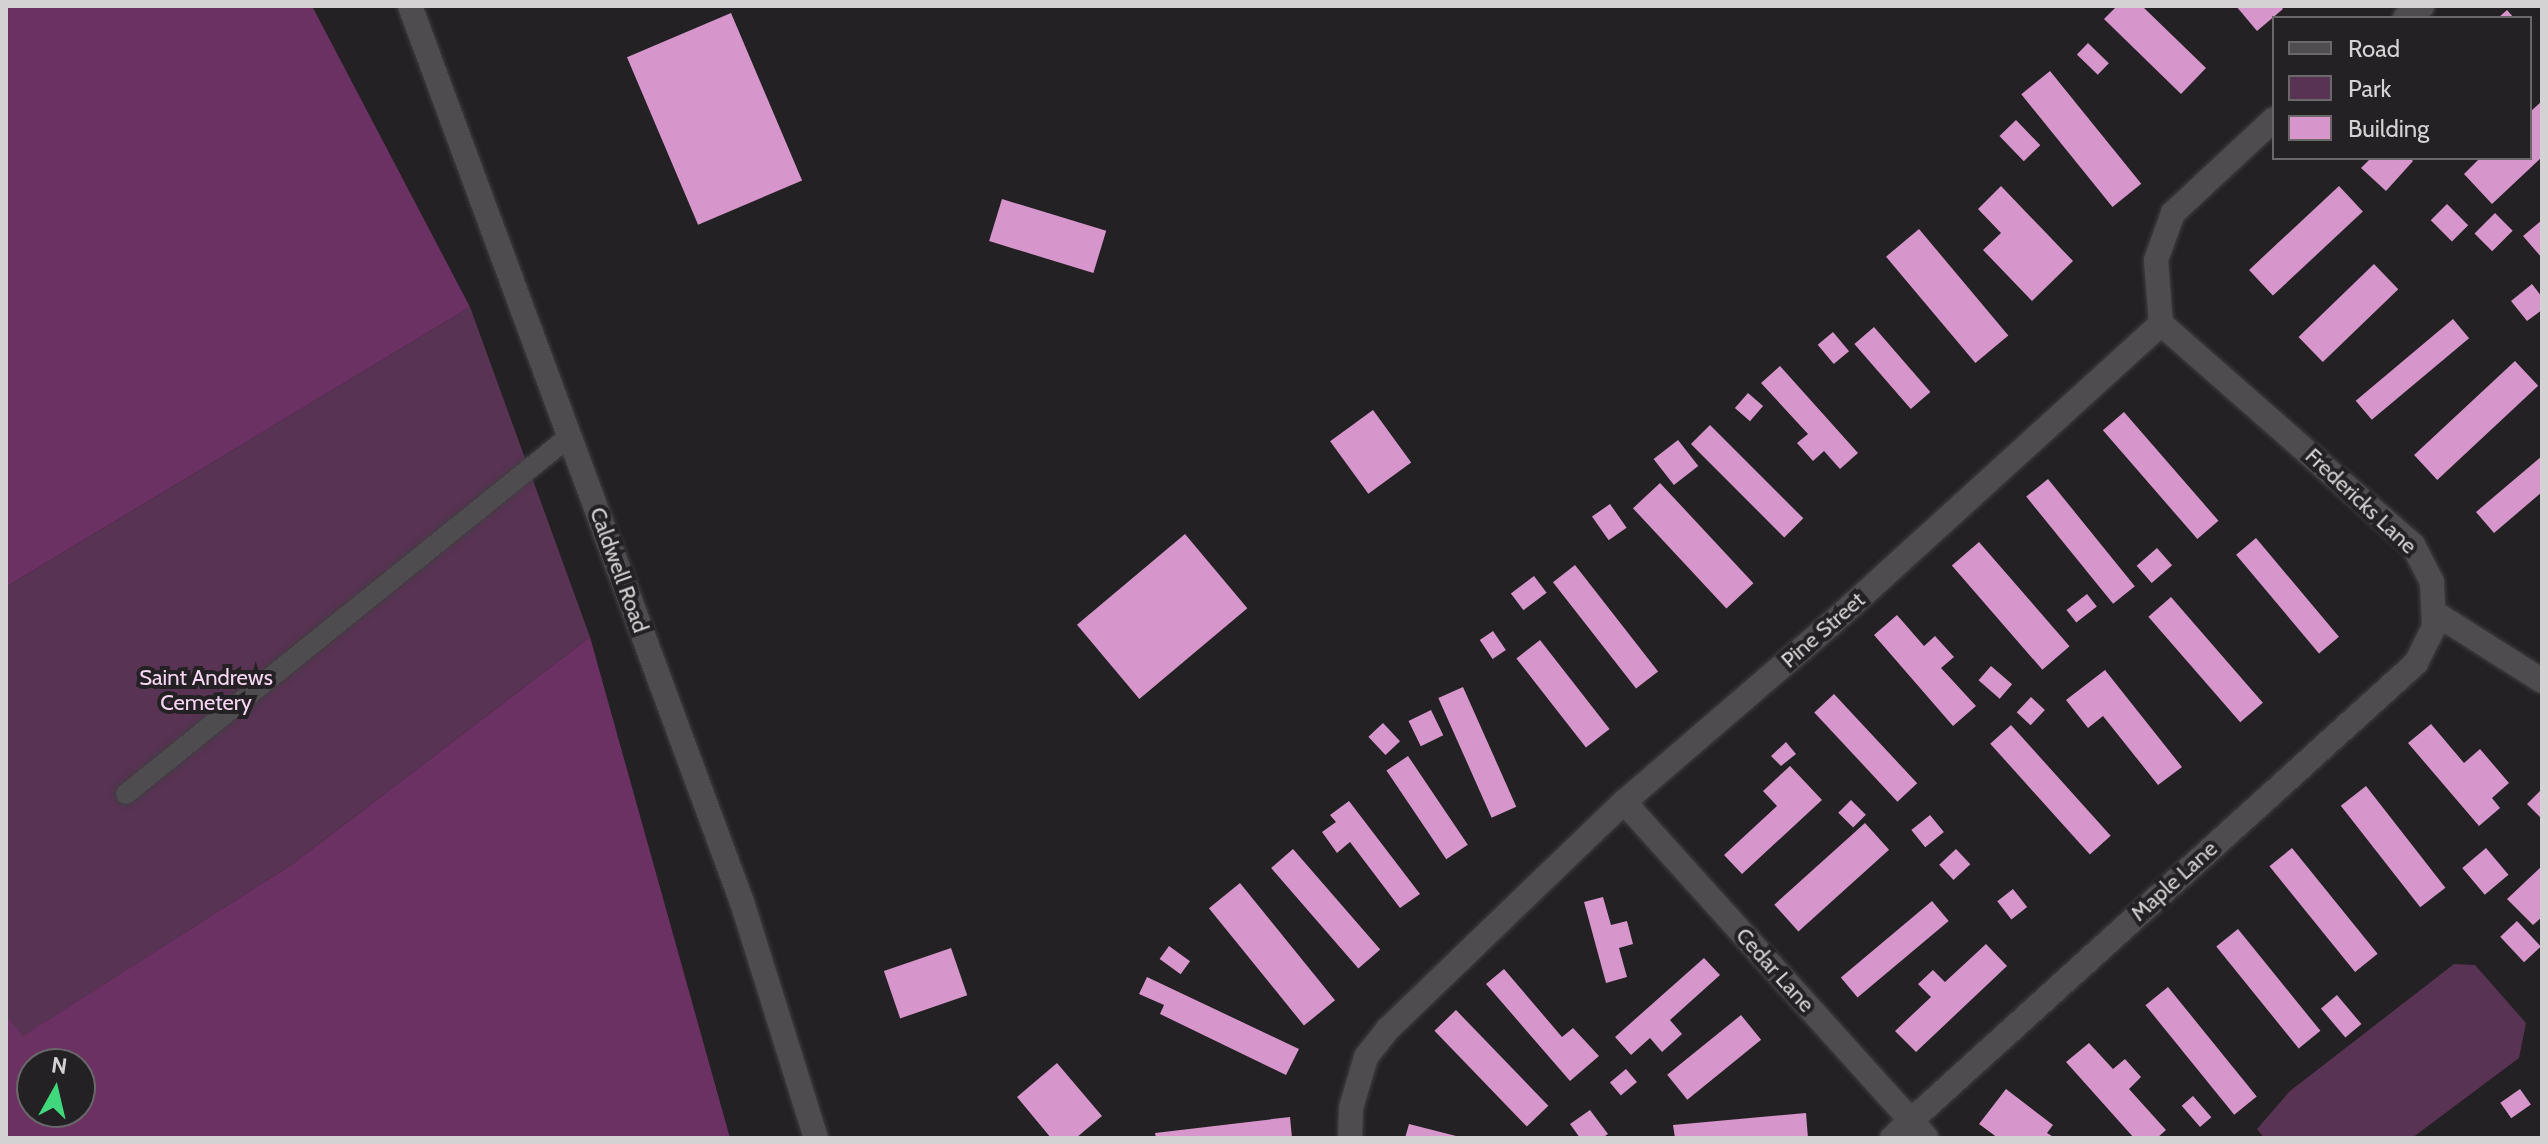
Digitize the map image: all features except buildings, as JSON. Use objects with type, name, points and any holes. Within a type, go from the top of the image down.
[{"type":"street","name":"Caldwell Road","points":[[410,6],[742,902],[816,1138]]},
{"type":"street","points":[[2161,324],[2156,260],[2173,213],[2272,121]]},
{"type":"street","name":"Fredericks Lane","points":[[2161,324],[2413,545],[2429,573],[2435,613]]},
{"type":"street","name":"Pine Street","points":[[1350,1138],[1358,1083],[1378,1041],[1624,802],[1831,624],[2161,324]]},
{"type":"street","points":[[2435,613],[2542,681]]},
{"type":"street","name":"Maple Lane","points":[[1892,1138],[2416,663],[2429,640],[2435,613]]},
{"type":"street","name":"Cedar Lane","points":[[1624,802],[1927,1138]]},
{"type":"lane","points":[[126,794],[570,436]]},
{"type":"green space","name":"Saint Andrews Cemetery","points":[[470,307],[590,637],[294,863],[22,1037],[6,1016],[6,587]]},
{"type":"green space","points":[[2454,964],[2475,965],[2526,1023],[2519,1058],[2412,1138],[2264,1138],[2257,1129],[2290,1091]]},
{"type":"shaded area","points":[[6,6],[312,6],[470,307],[6,587]]},
{"type":"shaded area","points":[[590,637],[730,1138],[6,1138],[6,1016],[23,1036],[294,863]]}]
